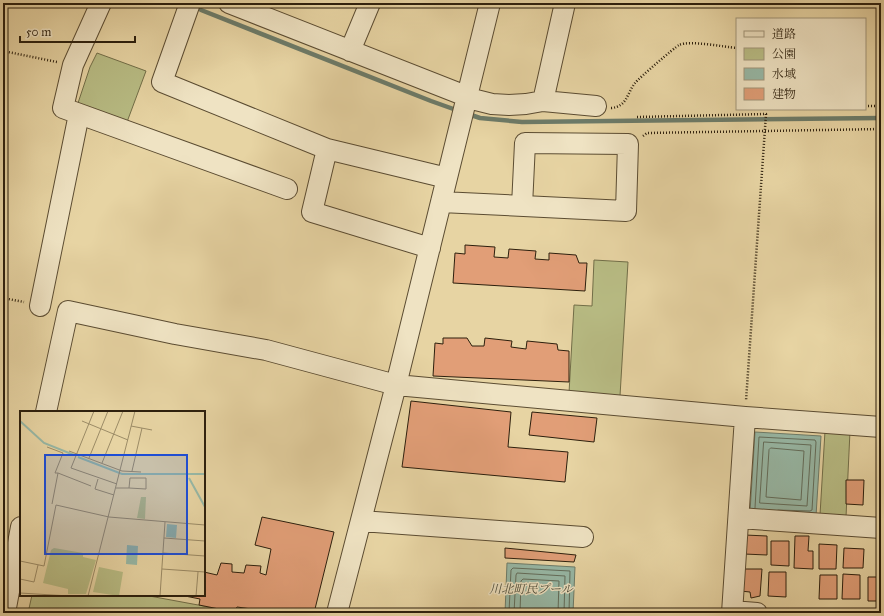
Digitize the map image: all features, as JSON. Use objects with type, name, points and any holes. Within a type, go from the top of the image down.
[{"type":"street","points":[[101,3],[73,65],[63,108],[287,189]]},
{"type":"street","points":[[190,3],[162,82],[327,149],[447,178]]},
{"type":"street","points":[[229,3],[273,11],[464,109]]},
{"type":"street","points":[[350,51],[370,3]]},
{"type":"street","points":[[337,613],[396,385],[490,3]]},
{"type":"street","points":[[543,100],[565,3]]},
{"type":"street","points":[[464,109],[476,100],[492,104],[526,104],[543,100],[596,106]]},
{"type":"street","points":[[40,306],[79,114]]},
{"type":"street","points":[[441,202],[522,206],[626,211],[628,144],[525,143],[522,206]]},
{"type":"street","points":[[327,149],[312,212],[430,248]]},
{"type":"street","points":[[46,411],[68,311],[175,334],[266,350],[396,385],[745,417],[881,427]]},
{"type":"street","points":[[745,417],[732,612],[757,613]]},
{"type":"street","points":[[739,518],[881,528]]},
{"type":"street","points":[[361,521],[583,537]]},
{"type":"street","points":[[5,613],[20,532]]},
{"type":"path","points":[[596,106],[615,108],[623,105],[635,83],[678,45],[695,44],[736,48]]},
{"type":"path","points":[[3,51],[73,65]]},
{"type":"path","points":[[866,106],[881,106]]},
{"type":"path","points":[[637,117],[766,114],[745,417]]},
{"type":"path","points":[[628,144],[635,138],[641,137],[646,133],[881,129]]},
{"type":"green space","points":[[97,53],[146,71],[127,122],[77,106],[90,67]]},
{"type":"green space","points":[[594,260],[628,262],[620,396],[569,393],[574,305],[592,306]]},
{"type":"green space","points":[[825,431],[850,431],[846,517],[820,515]]},
{"type":"green space","points":[[32,596],[149,596],[236,612],[28,613]]},
{"type":"water","points":[[755,432],[821,436],[816,516],[750,512]]},
{"type":"water","name":"川北町民プール","points":[[507,563],[575,567],[573,613],[505,613]]},
{"type":"building","points":[[465,245],[495,247],[494,257],[508,258],[509,249],[536,251],[535,259],[549,260],[549,253],[576,255],[579,263],[587,263],[585,291],[453,283],[455,253],[465,254]]},
{"type":"building","points":[[443,338],[467,338],[472,346],[484,346],[485,338],[512,341],[511,347],[526,349],[527,341],[557,344],[558,350],[569,351],[569,382],[433,376],[435,343],[443,344]]},
{"type":"building","points":[[411,401],[511,412],[508,447],[568,452],[565,482],[402,467]]},
{"type":"building","points":[[532,412],[597,418],[594,442],[529,435]]},
{"type":"building","points":[[846,480],[864,480],[863,505],[846,504]]},
{"type":"building","points":[[262,517],[334,532],[314,613],[259,613],[259,610],[237,607],[234,612],[199,605],[200,599],[185,596],[205,596],[205,572],[217,575],[221,563],[232,564],[232,572],[244,573],[246,565],[261,566],[260,573],[266,575],[271,549],[255,545]]},
{"type":"building","points":[[745,535],[767,536],[767,555],[744,554]]},
{"type":"building","points":[[795,536],[809,536],[808,551],[813,551],[813,569],[794,568]]},
{"type":"building","points":[[771,541],[789,541],[789,566],[771,565]]},
{"type":"building","points":[[819,544],[837,545],[836,569],[819,569]]},
{"type":"building","points":[[505,548],[576,555],[574,562],[505,558]]},
{"type":"building","points":[[844,548],[864,549],[863,568],[843,568]]},
{"type":"building","points":[[742,569],[762,569],[760,596],[751,598],[750,592],[740,591]]},
{"type":"building","points":[[769,572],[786,572],[786,597],[768,596]]},
{"type":"building","points":[[843,574],[860,575],[860,599],[842,599]]},
{"type":"building","points":[[820,575],[837,575],[837,599],[819,599]]},
{"type":"building","points":[[868,577],[881,577],[881,601],[868,601]]},
{"type":"waterway","points":[[201,10],[459,111]]},
{"type":"waterway","points":[[468,114],[480,118],[522,122],[881,118]]}]
